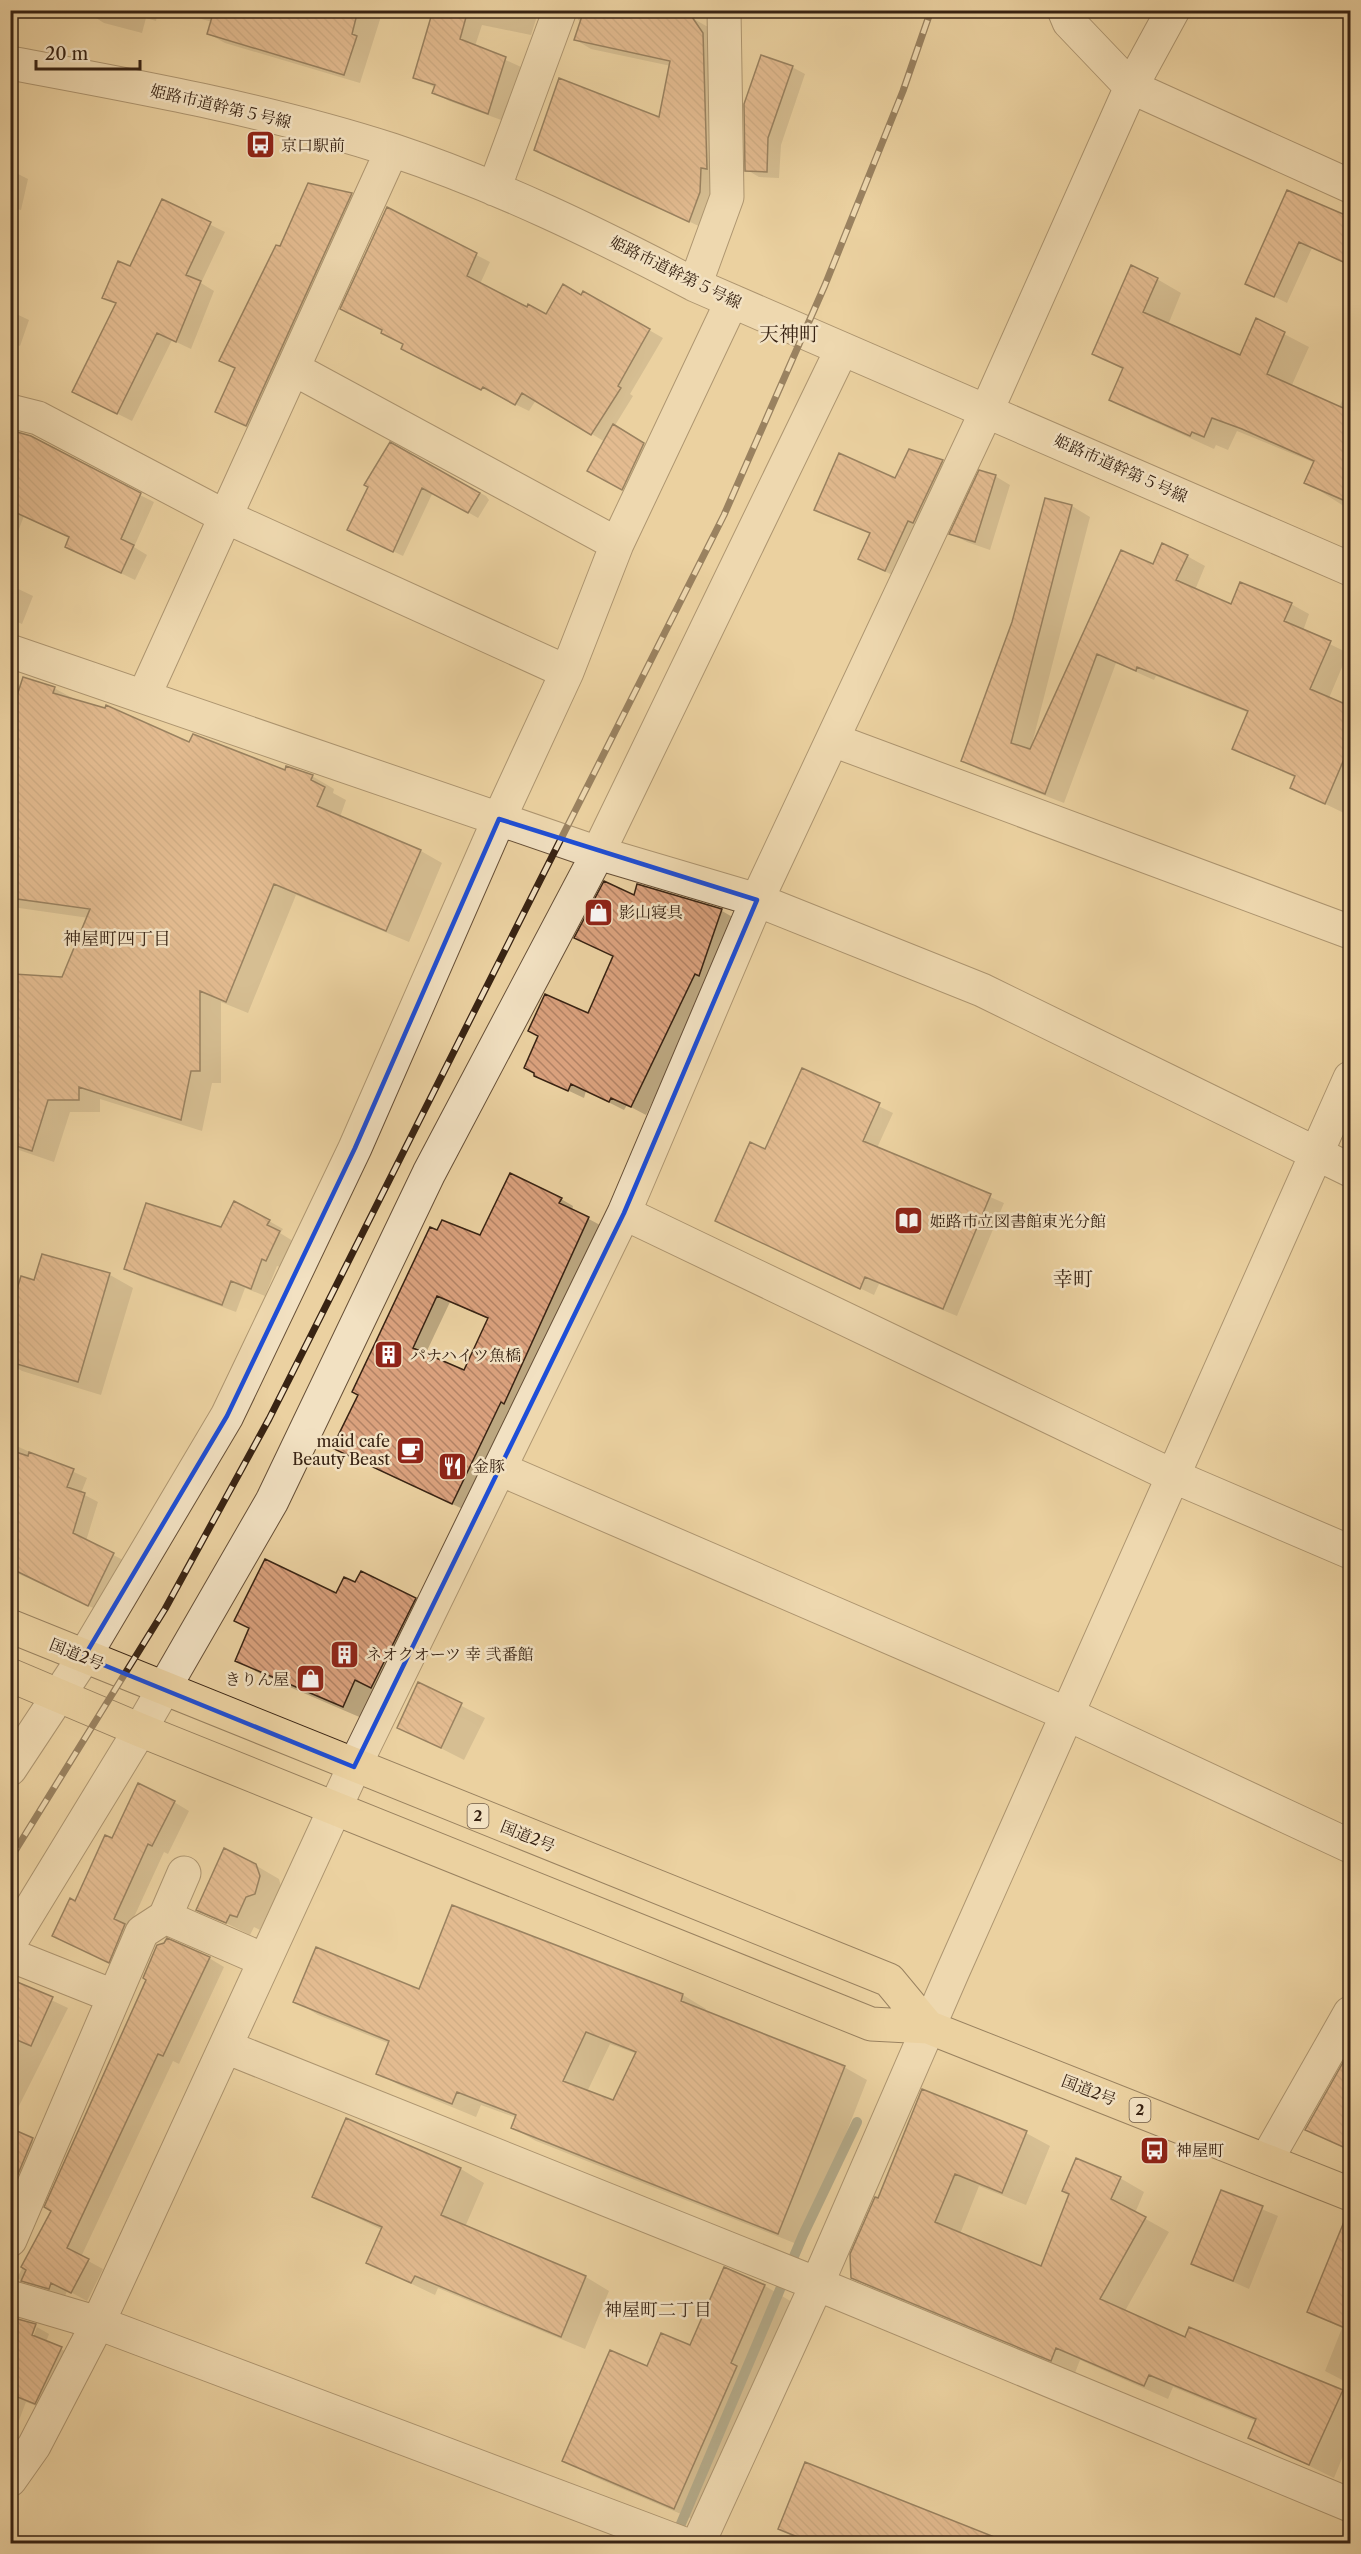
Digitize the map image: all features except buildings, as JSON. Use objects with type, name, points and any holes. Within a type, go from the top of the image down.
[{"type":"highway","name":"国道2号","points":[[10,1626],[354,1767],[890,1980],[928,2027]]},
{"type":"highway","name":"国道2号","points":[[10,1675],[140,1730],[871,2024],[928,2027],[1350,2193]]},
{"type":"street","points":[[494,189],[560,10]]},
{"type":"street","points":[[695,285],[727,197],[724,10]]},
{"type":"street","points":[[1064,10],[1069,22],[1131,87],[1350,186]]},
{"type":"street","points":[[10,2480],[34,2446],[98,2323],[354,1767],[624,1213],[756,900],[987,410],[1131,87],[1173,10]]},
{"type":"street","name":"姫路市道幹第５号線","points":[[10,63],[186,96],[392,150],[494,189],[598,234],[695,285],[1350,569]]},
{"type":"street","points":[[144,696],[392,150]]},
{"type":"street","points":[[10,1769],[84,1657],[227,1416],[355,1148],[499,819],[567,672],[617,544],[732,301]]},
{"type":"street","points":[[10,1943],[140,1730],[272,1501],[429,1173],[598,853],[842,349]]},
{"type":"street","points":[[294,369],[617,544]]},
{"type":"street","points":[[10,411],[38,418],[226,517],[567,672]]},
{"type":"street","points":[[10,651],[598,853],[756,900],[982,990],[1350,1170]]},
{"type":"street","points":[[833,740],[1350,932]]},
{"type":"street","points":[[698,2544],[817,2284],[928,2027],[1175,1477],[1350,1078]]},
{"type":"street","points":[[624,1213],[1175,1477],[1350,1552]]},
{"type":"street","points":[[500,1469],[1067,1714],[1350,1846]]},
{"type":"street","points":[[10,2241],[112,1996],[142,1932],[165,1917],[184,1873]]},
{"type":"street","points":[[165,1917],[264,1960]]},
{"type":"street","points":[[10,1955],[112,1996]]},
{"type":"street","points":[[1267,2159],[1350,2013]]},
{"type":"street","points":[[226,2047],[817,2284],[1350,2505]]},
{"type":"street","points":[[10,2297],[98,2323],[684,2544]]},
{"type":"highlighted area","points":[[499,819],[757,900],[624,1213],[354,1767],[84,1657],[227,1416],[355,1148]]},
{"type":"waterway","points":[[675,2538],[803,2235],[857,2122]]},
{"type":"railway","points":[[10,1859],[165,1609],[269,1419],[724,515],[825,285],[903,91],[931,10]]},
{"type":"place","name":"京口駅前","points":[[260,145]]},
{"type":"place","name":"影山寝具","points":[[598,912]]},
{"type":"place","name":"姫路市立図書館東光分館","points":[[909,1221]]},
{"type":"place","name":"パナハイツ魚橋","points":[[389,1355]]},
{"type":"place","name":"maid cafe Beauty Beast","points":[[411,1450]]},
{"type":"place","name":"金豚","points":[[452,1466]]},
{"type":"place","name":"ネオクオーツ 幸 弐番館","points":[[345,1654]]},
{"type":"place","name":"きりん屋","points":[[310,1679]]},
{"type":"place","name":"神屋町","points":[[1155,2150]]},
{"type":"district","name":"天神町","points":[[789,334]]},
{"type":"district","name":"神屋町四丁目","points":[[117,939]]},
{"type":"district","name":"幸町","points":[[1073,1279]]},
{"type":"district","name":"神屋町二丁目","points":[[658,2310]]}]
